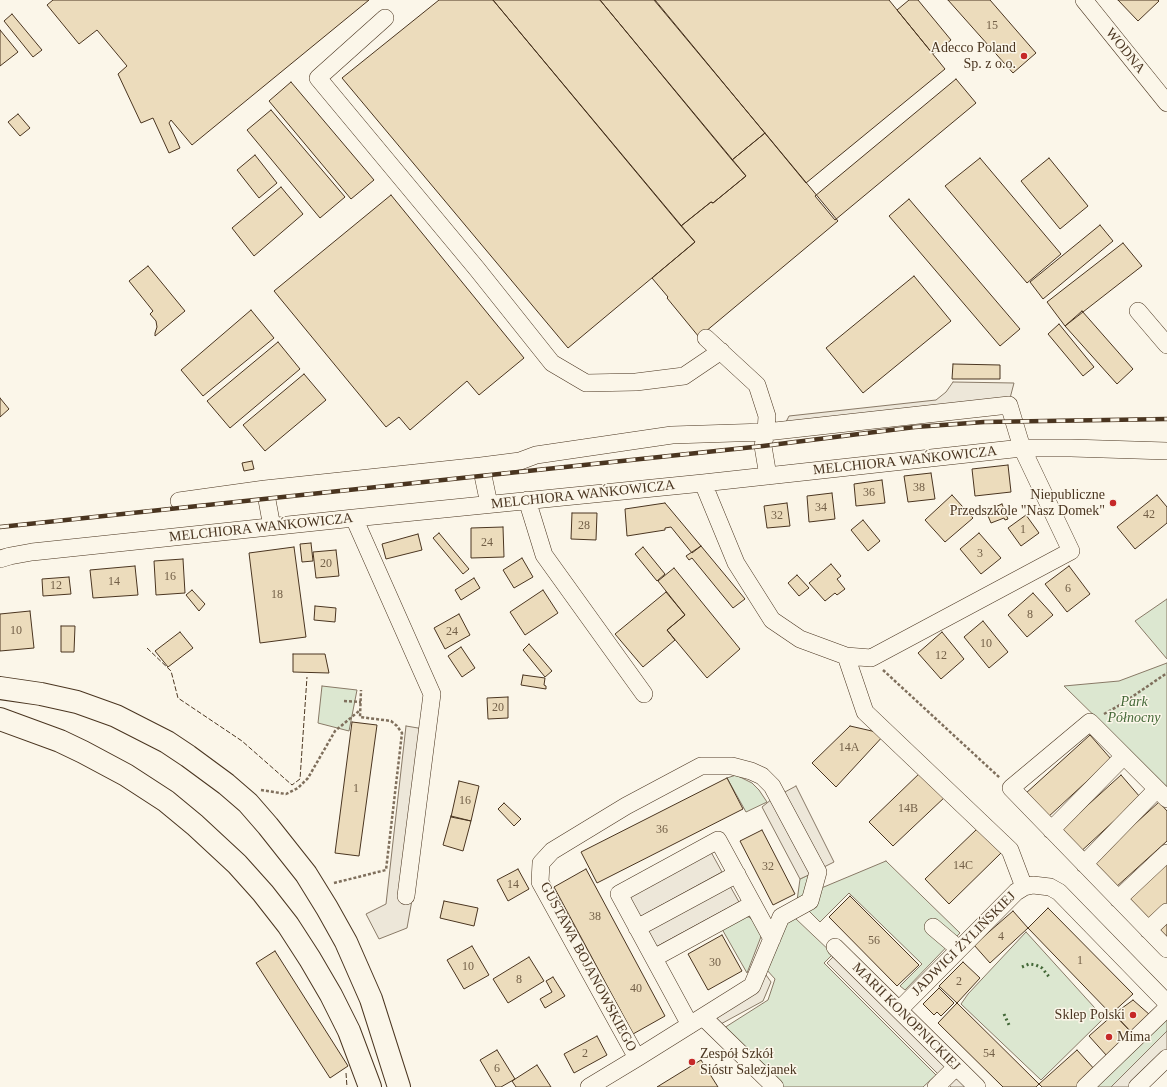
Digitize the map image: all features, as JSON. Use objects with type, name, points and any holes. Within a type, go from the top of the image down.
[{"type":"main road","points":[[0,688],[41,694],[77,702],[116,716],[168,742],[226,784],[248,803],[306,874],[346,942],[371,999],[399,1087]]},
{"type":"main road","points":[[0,719],[23,726],[60,741],[126,775],[166,801],[232,860],[263,893],[288,925],[332,995],[349,1031],[370,1087]]},
{"type":"street","name":"WODNA","points":[[1084,0],[1165,105]]},
{"type":"street","points":[[385,18],[318,78],[477,269],[552,363],[586,383],[636,382],[684,376],[721,352]]},
{"type":"street","points":[[1138,311],[1167,345]]},
{"type":"street","points":[[706,338],[757,385],[767,416],[763,446],[768,476]]},
{"type":"street","points":[[179,501],[265,489],[520,461],[536,455],[672,435],[766,432],[1009,405],[1022,448],[1072,551],[871,658],[846,656],[800,639],[772,620],[736,563],[703,483]]},
{"type":"street","name":"MELCHIORA WAŃKOWICZA","points":[[0,558],[32,552],[703,483],[1022,448],[1167,451]]},
{"type":"street","points":[[481,466],[489,504]]},
{"type":"street","points":[[265,489],[272,527]]},
{"type":"street","points":[[527,500],[544,555],[644,694]]},
{"type":"street","points":[[354,518],[432,694],[406,896]]},
{"type":"street","points":[[846,656],[865,712],[1010,850],[1029,886],[1050,887],[1058,892],[1167,1003]]},
{"type":"street","points":[[1084,864],[1162,794],[1090,722],[1011,788],[1084,864],[1118,898],[1167,950]]},
{"type":"street","points":[[1051,830],[1124,756]]},
{"type":"street","name":"GUSTAWA BOJANOWSKIEGO","points":[[588,1087],[637,1058],[752,986],[781,917],[810,901],[818,872],[772,786],[762,776],[751,771],[732,766],[702,766],[626,806],[552,851],[541,863],[540,882],[637,1058]]},
{"type":"street","points":[[772,939],[718,840],[619,894],[654,958],[697,1021],[774,1087]]},
{"type":"street","points":[[1118,898],[1167,853]]},
{"type":"street","points":[[637,928],[737,874]]},
{"type":"street","name":"JADWIGI ŻYLIŃSKIEJ","points":[[899,1010],[1016,892],[1029,886]]},
{"type":"street","points":[[654,958],[753,904]]},
{"type":"street","points":[[1148,930],[1167,912]]},
{"type":"street","points":[[933,927],[959,949]]},
{"type":"street","name":"MARII KONOPNICKIEJ","points":[[835,947],[976,1087]]},
{"type":"street","points":[[1085,1087],[1167,1008]]},
{"type":"street","points":[[1137,1087],[1167,1058]]},
{"type":"street","points":[[936,1087],[956,1067]]},
{"type":"path","points":[[871,658],[1011,788]]},
{"type":"path","points":[[1090,722],[1120,705],[1167,672]]},
{"type":"path","points":[[333,884],[386,870],[402,733],[391,721],[360,717],[361,690]]},
{"type":"path","points":[[344,701],[360,702]]},
{"type":"path","points":[[256,790],[286,794],[298,788],[308,778],[335,731],[360,710]]},
{"type":"green space","name":"Park Północny","points":[[1167,599],[1167,659],[1135,621]]},
{"type":"green space","name":"Park Północny","points":[[1167,663],[1167,787],[1064,686],[1119,681]]},
{"type":"green space","points":[[322,686],[357,690],[349,731],[318,723]]},
{"type":"green space","points":[[736,775],[752,783],[767,802],[746,812],[727,778]]},
{"type":"green space","points":[[886,861],[960,933],[905,990],[900,986],[922,964],[849,893],[820,922],[807,909],[819,889]]},
{"type":"green space","points":[[810,874],[805,897],[797,901],[800,879]]},
{"type":"green space","points":[[741,916],[749,917],[758,925],[762,934],[747,973],[722,929]]},
{"type":"green space","points":[[795,918],[833,954],[824,963],[936,1075],[923,1087],[782,1087],[724,1028],[768,1000],[775,979],[766,969],[787,922]]},
{"type":"green space","points":[[1026,932],[1104,1018],[1041,1080],[961,1004],[968,994]]},
{"type":"green space","points":[[1167,1017],[1167,1031],[1111,1087],[1095,1087]]},
{"type":"shaded area","points":[[953,382],[1014,383],[1009,402],[784,426],[789,416],[936,400],[946,392]]},
{"type":"shaded area","points":[[406,726],[424,729],[412,900],[407,928],[379,939],[366,914],[386,904]]},
{"type":"shaded area","points":[[796,786],[834,862],[822,868],[783,793]]},
{"type":"shaded area","points":[[772,799],[813,873],[800,879],[762,807]]},
{"type":"shaded area","points":[[711,852],[722,872],[638,918],[627,898]]},
{"type":"shaded area","points":[[730,886],[739,902],[654,948],[645,932]]},
{"type":"shaded area","points":[[836,954],[967,1087],[951,1087],[827,963]]},
{"type":"shaded area","points":[[764,972],[771,982],[763,1001],[708,1031],[702,1022]]},
{"type":"shaded area","points":[[1167,1031],[1167,1050],[1130,1087],[1111,1087]]},
{"type":"building","points":[[53,0],[369,0],[192,145],[171,120],[169,123],[180,148],[169,153],[153,118],[141,123],[118,74],[127,66],[97,30],[79,44],[47,5]]},
{"type":"building","points":[[439,0],[493,0],[695,242],[568,348],[342,78]]},
{"type":"building","points":[[493,0],[600,0],[746,176],[713,203],[711,202],[681,226]]},
{"type":"building","points":[[600,0],[654,0],[765,133],[732,160]]},
{"type":"building","points":[[655,0],[889,0],[945,69],[806,183]]},
{"type":"building","points":[[909,0],[918,0],[951,40],[933,54],[897,10]]},
{"type":"building","points":[[948,0],[990,0],[1036,53],[1013,73]]},
{"type":"building","points":[[1118,0],[1158,0],[1159,1],[1138,21]]},
{"type":"building","points":[[12,14],[42,50],[33,57],[4,21]]},
{"type":"building","points":[[0,30],[18,52],[0,66]]},
{"type":"building","points":[[956,79],[976,103],[835,220],[815,196]]},
{"type":"building","points":[[291,82],[374,180],[351,199],[269,101]]},
{"type":"building","points":[[271,110],[345,197],[320,218],[247,130]]},
{"type":"building","points":[[18,114],[30,128],[20,136],[8,122]]},
{"type":"building","points":[[765,133],[838,221],[699,337],[652,278],[695,242],[681,226],[711,202],[713,203],[746,176],[732,160]]},
{"type":"building","points":[[255,155],[277,183],[259,198],[237,170]]},
{"type":"building","points":[[980,158],[1061,254],[1027,283],[945,186]]},
{"type":"building","points":[[1049,158],[1088,206],[1060,229],[1021,181]]},
{"type":"building","points":[[281,187],[303,214],[254,256],[232,228]]},
{"type":"building","points":[[391,195],[524,358],[479,395],[467,381],[410,430],[399,417],[386,427],[274,291]]},
{"type":"building","points":[[909,199],[1020,329],[1000,346],[889,216]]},
{"type":"building","points":[[1100,225],[1113,241],[1043,299],[1030,282]]},
{"type":"building","points":[[1123,243],[1142,266],[1065,326],[1047,302]]},
{"type":"building","points":[[148,266],[185,311],[155,336],[157,327],[156,321],[150,314],[153,311],[129,281]]},
{"type":"building","points":[[914,276],[951,321],[863,393],[826,348]]},
{"type":"building","points":[[251,310],[274,338],[203,396],[181,370]]},
{"type":"building","points":[[1082,311],[1133,369],[1117,384],[1065,326]]},
{"type":"building","points":[[1059,324],[1094,367],[1083,376],[1048,334]]},
{"type":"building","points":[[278,342],[300,369],[230,428],[207,401]]},
{"type":"building","points":[[953,364],[1000,365],[1000,379],[952,379]]},
{"type":"building","points":[[304,374],[326,400],[265,451],[243,425]]},
{"type":"building","points":[[0,398],[9,409],[0,417]]},
{"type":"building","points":[[252,461],[254,469],[244,471],[242,463]]},
{"type":"building","points":[[1008,465],[1011,492],[975,496],[972,469]]},
{"type":"building","points":[[931,473],[935,499],[908,502],[904,476]]},
{"type":"building","points":[[882,480],[885,503],[856,506],[854,484]]},
{"type":"building","points":[[832,493],[835,519],[809,522],[807,496]]},
{"type":"building","points":[[952,495],[973,518],[945,542],[925,520]]},
{"type":"building","points":[[1157,495],[1167,507],[1167,523],[1135,549],[1117,527]]},
{"type":"building","points":[[665,503],[701,546],[692,553],[671,527],[665,528],[665,530],[627,536],[625,509]]},
{"type":"building","points":[[787,503],[790,526],[767,528],[764,506]]},
{"type":"building","points":[[1002,504],[1008,519],[1005,520],[1004,518],[991,523],[986,511]]},
{"type":"building","points":[[572,513],[597,513],[596,540],[571,539]]},
{"type":"building","points":[[1026,515],[1039,533],[1021,546],[1008,528]]},
{"type":"building","points":[[863,520],[880,541],[868,551],[851,530]]},
{"type":"building","points":[[503,527],[504,557],[471,558],[471,528]]},
{"type":"building","points":[[439,533],[469,569],[463,574],[433,538]]},
{"type":"building","points":[[979,533],[1001,558],[981,574],[960,549]]},
{"type":"building","points":[[418,534],[422,550],[386,559],[382,544]]},
{"type":"building","points":[[311,543],[313,561],[302,562],[300,544]]},
{"type":"building","points":[[701,546],[745,599],[733,608],[692,558],[689,560],[686,556]]},
{"type":"building","points":[[294,547],[306,637],[260,643],[249,553]]},
{"type":"building","points":[[643,547],[665,574],[657,581],[635,554]]},
{"type":"building","points":[[336,550],[339,576],[316,578],[313,552]]},
{"type":"building","points":[[522,558],[533,577],[514,588],[503,570]]},
{"type":"building","points":[[183,559],[185,593],[156,595],[154,561]]},
{"type":"building","points":[[831,564],[841,576],[837,579],[845,589],[837,595],[835,593],[825,601],[809,583]]},
{"type":"building","points":[[135,566],[138,595],[93,598],[90,570]]},
{"type":"building","points":[[1069,566],[1090,594],[1067,612],[1045,584]]},
{"type":"building","points":[[674,568],[740,649],[707,678],[667,630],[685,615],[658,581]]},
{"type":"building","points":[[797,575],[809,588],[799,596],[788,583]]},
{"type":"building","points":[[69,577],[71,594],[43,596],[42,579]]},
{"type":"building","points":[[474,578],[480,588],[461,600],[455,590]]},
{"type":"building","points":[[192,590],[205,604],[199,611],[186,595]]},
{"type":"building","points":[[543,590],[558,613],[525,635],[510,612]]},
{"type":"building","points":[[666,592],[685,615],[667,630],[675,640],[643,667],[615,634]]},
{"type":"building","points":[[1033,593],[1053,615],[1027,637],[1008,615]]},
{"type":"building","points":[[315,606],[336,608],[335,622],[314,620]]},
{"type":"building","points":[[30,611],[34,648],[0,651],[0,614]]},
{"type":"building","points":[[459,614],[470,635],[445,649],[434,628]]},
{"type":"building","points":[[983,621],[1008,652],[989,668],[964,637]]},
{"type":"building","points":[[61,626],[75,626],[74,652],[61,652]]},
{"type":"building","points":[[180,632],[193,648],[168,667],[155,651]]},
{"type":"building","points":[[942,632],[964,659],[941,679],[918,653]]},
{"type":"building","points":[[529,644],[552,671],[545,677],[523,650]]},
{"type":"building","points":[[461,647],[475,668],[462,677],[448,656]]},
{"type":"building","points":[[293,654],[325,654],[329,673],[293,672]]},
{"type":"building","points":[[523,675],[545,678],[544,685],[546,686],[546,689],[521,685]]},
{"type":"building","points":[[508,697],[508,718],[488,719],[487,698]]},
{"type":"building","points":[[352,722],[377,725],[359,856],[335,853]]},
{"type":"building","points":[[850,726],[885,734],[836,787],[812,763]]},
{"type":"building","points":[[1090,735],[1111,759],[1047,818],[1025,794]]},
{"type":"building","points":[[922,771],[946,796],[893,846],[869,822]]},
{"type":"building","points":[[1121,775],[1140,797],[1077,855],[1057,833]]},
{"type":"building","points":[[727,778],[743,809],[597,883],[581,852]]},
{"type":"building","points":[[459,781],[479,786],[471,821],[451,817]]},
{"type":"building","points":[[1159,802],[1167,811],[1167,841],[1115,888],[1092,863]]},
{"type":"building","points":[[504,803],[521,819],[514,826],[498,809]]},
{"type":"building","points":[[451,816],[471,821],[463,851],[443,845]]},
{"type":"building","points":[[977,829],[1001,853],[949,904],[925,879]]},
{"type":"building","points":[[762,830],[795,894],[773,905],[740,841]]},
{"type":"building","points":[[1167,864],[1167,904],[1147,922],[1127,900]]},
{"type":"building","points":[[518,869],[529,889],[508,901],[497,880]]},
{"type":"building","points":[[586,869],[665,1016],[633,1034],[554,887]]},
{"type":"building","points":[[850,896],[919,965],[897,986],[829,917]]},
{"type":"building","points":[[444,901],[478,908],[474,926],[440,918]]},
{"type":"building","points":[[1048,908],[1133,994],[1111,1014],[1028,928]]},
{"type":"building","points":[[1013,911],[1028,928],[990,963],[974,945]]},
{"type":"building","points":[[1167,918],[1167,940],[1156,928]]},
{"type":"building","points":[[722,935],[742,971],[708,990],[688,954]]},
{"type":"building","points":[[472,946],[489,975],[464,989],[447,960]]},
{"type":"building","points":[[275,951],[348,1066],[330,1078],[256,963]]},
{"type":"building","points":[[529,957],[544,981],[508,1003],[493,979]]},
{"type":"building","points":[[963,962],[980,978],[957,1003],[939,986]]},
{"type":"building","points":[[553,977],[565,996],[545,1008],[540,999],[552,992],[546,981]]},
{"type":"building","points":[[939,988],[954,1003],[941,1016],[937,1012],[934,1015],[923,1004]]},
{"type":"building","points":[[1133,1000],[1150,1015],[1132,1033],[1114,1014]]},
{"type":"building","points":[[957,1003],[1039,1084],[1036,1087],[1003,1087],[938,1023]]},
{"type":"building","points":[[1114,1014],[1132,1033],[1107,1056],[1089,1036]]},
{"type":"building","points":[[597,1036],[607,1055],[574,1073],[564,1054]]},
{"type":"building","points":[[497,1050],[515,1079],[501,1087],[496,1087],[480,1060]]},
{"type":"building","points":[[1077,1050],[1096,1071],[1079,1087],[1042,1087],[1039,1084]]},
{"type":"building","points":[[701,1060],[718,1087],[657,1087]]},
{"type":"building","points":[[537,1065],[551,1087],[516,1087],[512,1081]]},
{"type":"railway","points":[[0,527],[763,446],[915,427],[984,422],[1167,419]]},
{"type":"hedge","points":[[1022,967],[1029,964],[1036,965],[1042,968],[1050,978]]},
{"type":"hedge","points":[[1004,1014],[1009,1025]]},
{"type":"fence","points":[[147,648],[171,671],[178,698],[242,741],[292,785],[300,779],[307,677]]},
{"type":"fence","points":[[346,1073],[347,1087]]},
{"type":"place","name":"Adecco Poland Sp. z o.o.","points":[[1024,56]]},
{"type":"place","name":"Niepubliczne Przedszkole \"Nasz Domek\"","points":[[1113,503]]},
{"type":"place","name":"Sklep Polski","points":[[1133,1015]]},
{"type":"place","name":"Mima","points":[[1109,1037]]},
{"type":"place","name":"Zespół Szkół Sióstr Salezjanek","points":[[692,1062]]}]
